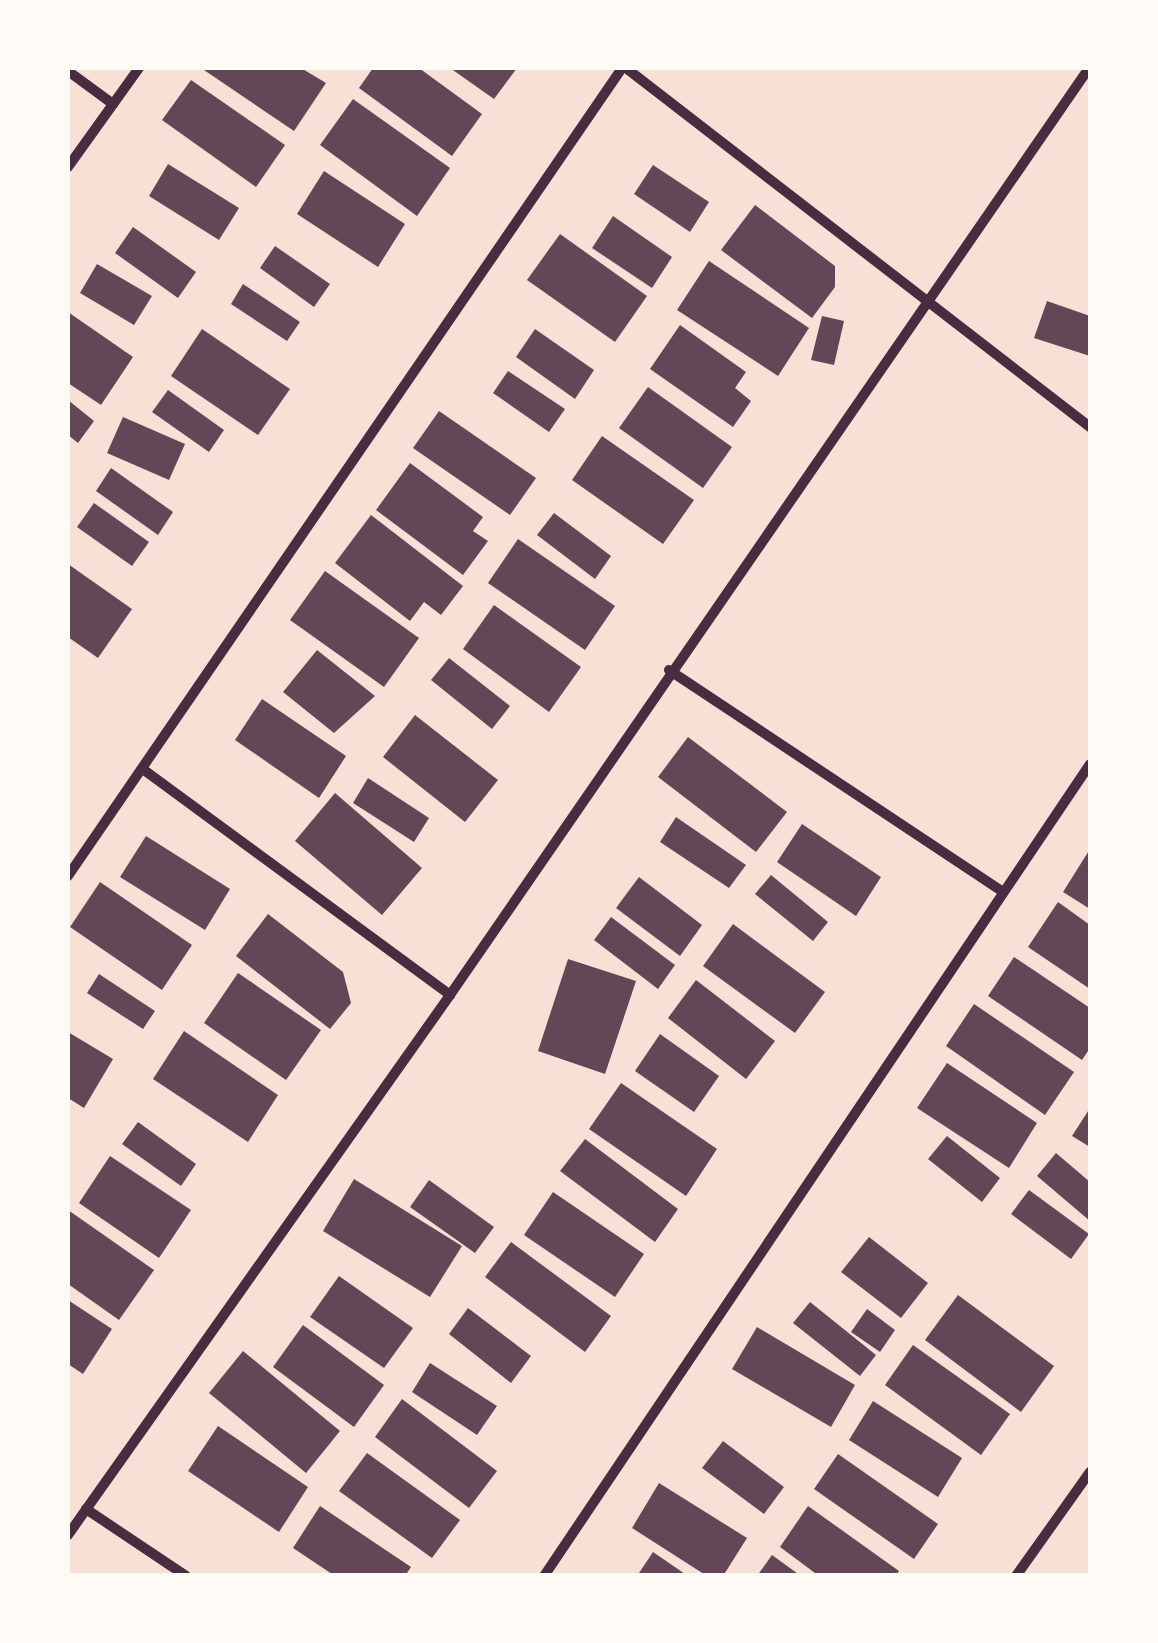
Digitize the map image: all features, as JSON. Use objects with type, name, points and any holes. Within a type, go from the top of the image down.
[{"type":"street","points":[[68,167],[139,68]]},
{"type":"street","points":[[68,876],[624,68],[929,299],[1090,427]]},
{"type":"street","points":[[68,1535],[450,995],[669,670],[1089,68]]},
{"type":"street","points":[[68,72],[113,104]]},
{"type":"street","points":[[669,670],[1003,892]]},
{"type":"street","points":[[544,1576],[1090,764]]},
{"type":"street","points":[[144,770],[450,995]]},
{"type":"street","points":[[1016,1576],[1090,1472]]},
{"type":"street","points":[[86,1509],[186,1576]]},
{"type":"building","points":[[201,68],[301,68],[326,83],[294,131]]},
{"type":"building","points":[[373,68],[419,68],[482,114],[452,156],[359,88]]},
{"type":"building","points":[[450,68],[517,68],[494,99]]},
{"type":"building","points":[[191,80],[285,145],[256,187],[162,120]]},
{"type":"building","points":[[353,99],[450,168],[417,216],[320,145]]},
{"type":"building","points":[[168,164],[239,208],[219,240],[149,196]]},
{"type":"building","points":[[653,165],[709,202],[690,232],[634,194]]},
{"type":"building","points":[[324,171],[405,224],[378,267],[297,214]]},
{"type":"building","points":[[755,205],[835,266],[835,287],[812,318],[721,250]]},
{"type":"building","points":[[613,216],[672,257],[652,288],[592,248]]},
{"type":"building","points":[[133,227],[196,272],[178,298],[115,253]]},
{"type":"building","points":[[560,234],[647,296],[615,342],[527,280]]},
{"type":"building","points":[[275,246],[330,284],[314,307],[260,268]]},
{"type":"building","points":[[709,261],[809,328],[778,376],[677,310]]},
{"type":"building","points":[[97,264],[152,296],[134,325],[80,293]]},
{"type":"building","points":[[243,284],[300,322],[287,341],[231,304]]},
{"type":"building","points":[[1047,301],[1090,316],[1090,356],[1034,338]]},
{"type":"building","points":[[68,312],[133,357],[101,405],[68,383]]},
{"type":"building","points":[[822,316],[844,321],[834,365],[811,360]]},
{"type":"building","points":[[680,325],[746,372],[735,388],[751,401],[733,427],[650,369]]},
{"type":"building","points":[[202,329],[290,389],[258,435],[171,376]]},
{"type":"building","points":[[535,329],[594,370],[575,399],[516,357]]},
{"type":"building","points":[[508,371],[565,409],[549,432],[493,393]]},
{"type":"building","points":[[648,387],[732,447],[703,488],[619,428]]},
{"type":"building","points":[[168,390],[224,430],[209,452],[152,412]]},
{"type":"building","points":[[68,400],[94,421],[78,443],[68,435]]},
{"type":"building","points":[[439,411],[536,478],[510,515],[413,448]]},
{"type":"building","points":[[123,417],[185,444],[169,480],[107,453]]},
{"type":"building","points":[[602,436],[694,500],[663,544],[572,480]]},
{"type":"building","points":[[410,463],[483,517],[473,531],[488,541],[463,575],[376,510]]},
{"type":"building","points":[[111,468],[173,512],[158,535],[96,491]]},
{"type":"building","points":[[94,503],[149,542],[132,566],[77,527]]},
{"type":"building","points":[[554,513],[611,556],[595,579],[537,535]]},
{"type":"building","points":[[371,515],[463,586],[441,615],[424,602],[410,621],[335,563]]},
{"type":"building","points":[[518,539],[615,606],[585,650],[488,583]]},
{"type":"building","points":[[68,564],[132,609],[98,658],[68,637]]},
{"type":"building","points":[[325,571],[419,638],[384,687],[290,620]]},
{"type":"building","points":[[494,605],[581,667],[549,712],[463,649]]},
{"type":"building","points":[[317,650],[375,696],[334,733],[283,692]]},
{"type":"building","points":[[449,658],[510,706],[492,729],[431,680]]},
{"type":"building","points":[[262,699],[346,756],[319,798],[235,740]]},
{"type":"building","points":[[415,715],[498,780],[465,822],[383,757]]},
{"type":"building","points":[[688,737],[787,812],[756,852],[658,777]]},
{"type":"building","points":[[368,778],[429,818],[414,842],[353,803]]},
{"type":"building","points":[[335,793],[422,868],[382,915],[295,841]]},
{"type":"building","points":[[676,817],[746,865],[729,888],[660,842]]},
{"type":"building","points":[[802,824],[881,877],[856,916],[777,862]]},
{"type":"building","points":[[146,836],[230,889],[205,930],[120,877]]},
{"type":"building","points":[[1090,849],[1090,909],[1063,892]]},
{"type":"building","points":[[771,875],[828,922],[813,941],[755,894]]},
{"type":"building","points":[[639,877],[702,925],[680,956],[616,908]]},
{"type":"building","points":[[100,882],[192,945],[162,990],[70,927]]},
{"type":"building","points":[[1058,902],[1090,925],[1090,989],[1028,947]]},
{"type":"building","points":[[268,914],[343,972],[351,1003],[330,1029],[236,956]]},
{"type":"building","points":[[611,917],[675,965],[658,989],[594,940]]},
{"type":"building","points":[[733,924],[825,992],[795,1033],[703,966]]},
{"type":"building","points":[[1014,957],[1090,1008],[1090,1048],[1082,1060],[988,996]]},
{"type":"building","points":[[568,959],[636,981],[605,1074],[538,1051]]},
{"type":"building","points":[[238,973],[321,1030],[286,1080],[204,1023]]},
{"type":"building","points":[[99,974],[155,1011],[143,1029],[87,993]]},
{"type":"building","points":[[696,980],[775,1041],[746,1079],[668,1018]]},
{"type":"building","points":[[974,1004],[1074,1072],[1045,1115],[946,1046]]},
{"type":"building","points":[[184,1031],[278,1095],[248,1142],[153,1079]]},
{"type":"building","points":[[68,1032],[113,1059],[84,1108],[68,1098]]},
{"type":"building","points":[[660,1034],[719,1076],[694,1112],[635,1071]]},
{"type":"building","points":[[947,1063],[1037,1123],[1009,1168],[917,1108]]},
{"type":"building","points":[[621,1083],[717,1149],[686,1196],[589,1129]]},
{"type":"building","points":[[1090,1108],[1090,1147],[1072,1136]]},
{"type":"building","points":[[138,1122],[196,1164],[181,1186],[122,1144]]},
{"type":"building","points":[[947,1136],[1000,1178],[982,1202],[928,1159]]},
{"type":"building","points":[[585,1139],[678,1209],[655,1242],[560,1171]]},
{"type":"building","points":[[1056,1153],[1090,1182],[1090,1221],[1037,1176]]},
{"type":"building","points":[[110,1156],[191,1210],[159,1258],[79,1203]]},
{"type":"building","points":[[354,1179],[462,1246],[430,1297],[323,1231]]},
{"type":"building","points":[[429,1180],[494,1227],[475,1253],[410,1207]]},
{"type":"building","points":[[1029,1190],[1089,1234],[1071,1259],[1011,1214]]},
{"type":"building","points":[[553,1192],[644,1254],[615,1297],[524,1235]]},
{"type":"building","points":[[68,1210],[154,1270],[119,1320],[68,1284]]},
{"type":"building","points":[[869,1237],[928,1283],[901,1318],[841,1272]]},
{"type":"building","points":[[511,1242],[611,1316],[585,1352],[485,1277]]},
{"type":"building","points":[[339,1276],[413,1328],[384,1368],[310,1317]]},
{"type":"building","points":[[958,1295],[1054,1366],[1021,1412],[925,1340]]},
{"type":"building","points":[[68,1300],[112,1329],[83,1374],[68,1364]]},
{"type":"building","points":[[810,1302],[876,1355],[860,1376],[793,1323]]},
{"type":"building","points":[[468,1308],[531,1356],[511,1383],[449,1334]]},
{"type":"building","points":[[867,1309],[895,1330],[880,1352],[851,1332]]},
{"type":"building","points":[[303,1325],[384,1385],[354,1427],[273,1367]]},
{"type":"building","points":[[757,1327],[855,1385],[831,1427],[732,1369]]},
{"type":"building","points":[[913,1345],[1010,1414],[981,1455],[885,1385]]},
{"type":"building","points":[[243,1351],[340,1431],[306,1473],[209,1393]]},
{"type":"building","points":[[430,1363],[497,1406],[477,1435],[412,1392]]},
{"type":"building","points":[[402,1399],[497,1471],[469,1508],[375,1437]]},
{"type":"building","points":[[873,1401],[962,1458],[938,1497],[849,1440]]},
{"type":"building","points":[[218,1426],[308,1487],[279,1532],[188,1471]]},
{"type":"building","points":[[723,1441],[784,1487],[764,1514],[702,1468]]},
{"type":"building","points":[[367,1453],[460,1520],[432,1558],[339,1491]]},
{"type":"building","points":[[838,1454],[938,1524],[914,1559],[814,1489]]},
{"type":"building","points":[[659,1483],[747,1538],[723,1576],[707,1576],[632,1528]]},
{"type":"building","points":[[320,1506],[411,1567],[405,1576],[335,1576],[293,1548]]},
{"type":"building","points":[[808,1506],[899,1571],[896,1576],[819,1576],[780,1547]]},
{"type":"building","points":[[653,1552],[688,1576],[637,1576]]},
{"type":"building","points":[[772,1555],[801,1576],[757,1576]]}]
